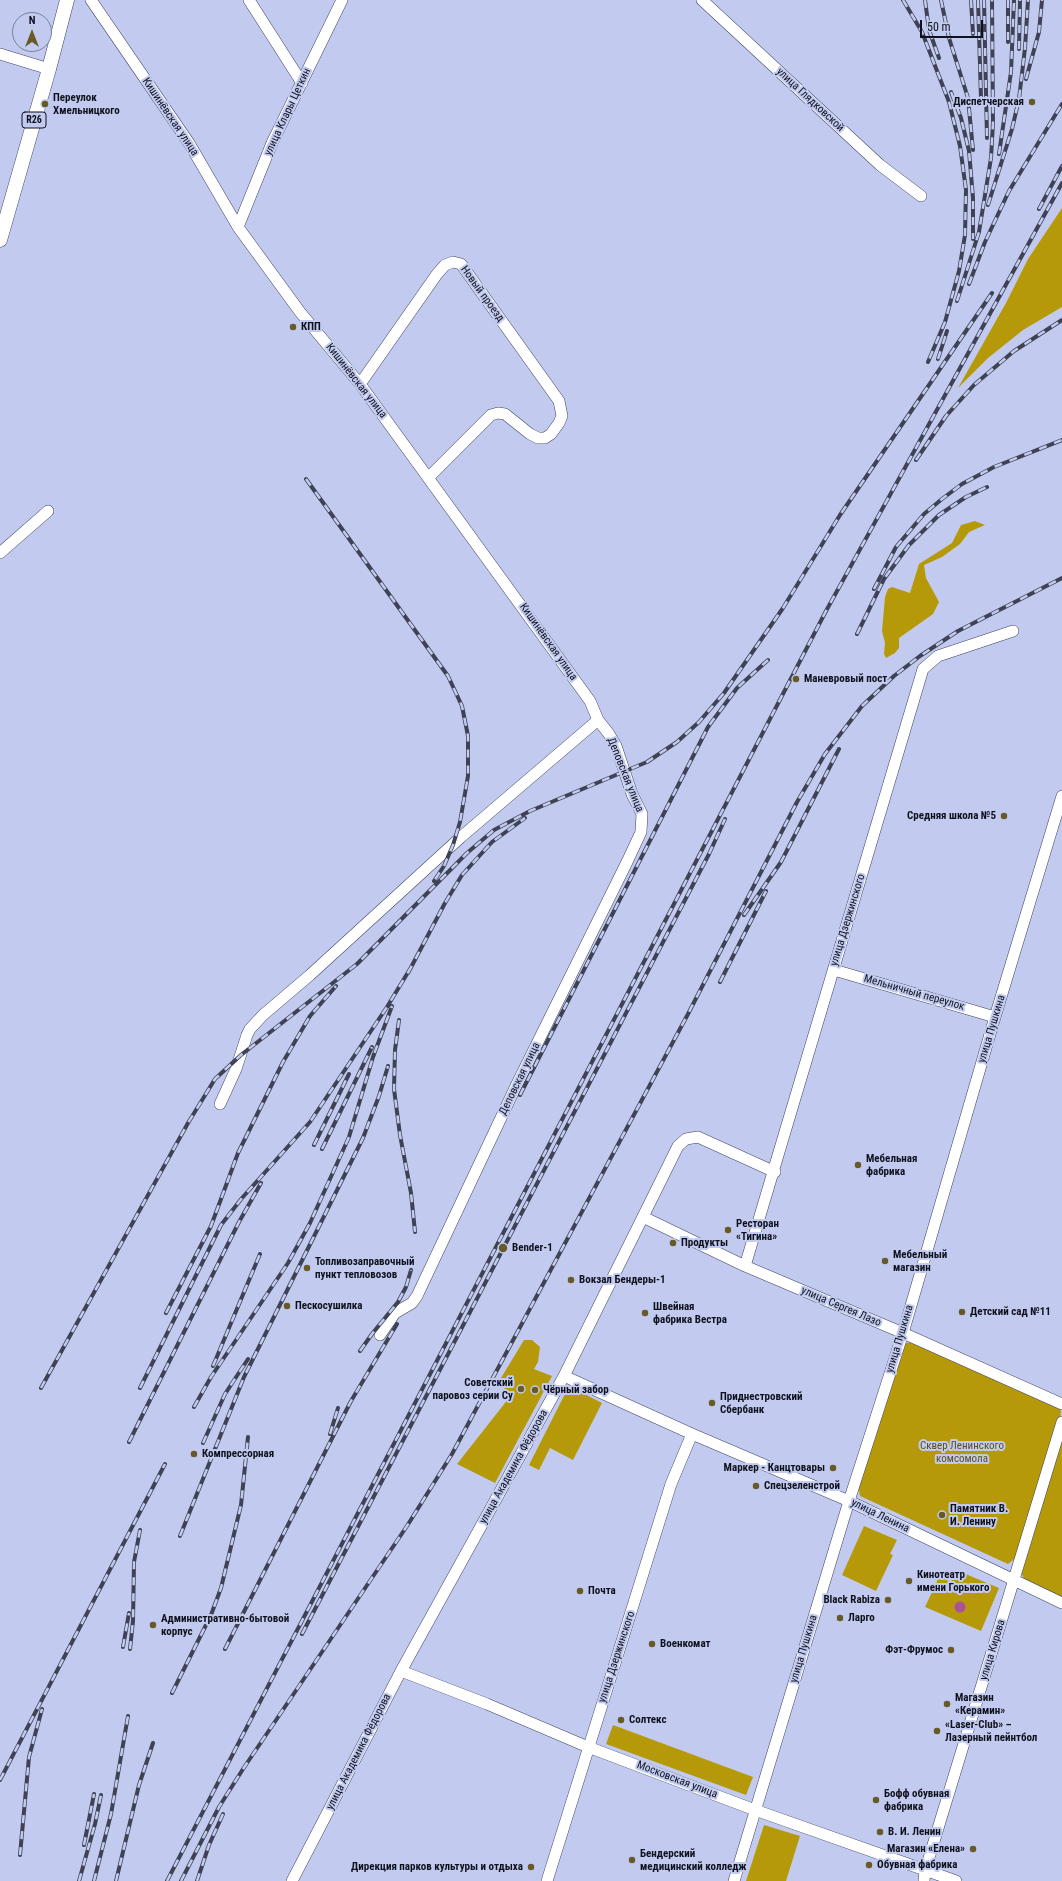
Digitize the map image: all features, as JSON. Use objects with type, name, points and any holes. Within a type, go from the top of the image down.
[{"type":"main road","name":"R26","points":[[0,240],[49,69],[67,0]]},
{"type":"street","name":"Кишинёвская улица","points":[[91,0],[189,143],[238,227],[300,312],[360,384],[511,589],[590,701],[598,720]]},
{"type":"street","points":[[249,0],[302,83]]},
{"type":"street","name":"улица Клары Цеткин","points":[[238,227],[272,143],[342,0]]},
{"type":"street","name":"улица Глядковской","points":[[702,0],[880,165],[921,196]]},
{"type":"street","points":[[0,54],[49,69]]},
{"type":"street","name":"Новый проезд","points":[[360,384],[437,274],[445,265],[454,262],[462,264],[558,401],[562,408],[560,423],[551,434],[544,438],[538,438],[530,434],[505,414],[498,413],[491,416],[428,478]]},
{"type":"street","points":[[0,553],[48,511]]},
{"type":"street","name":"улица Дзержинского","points":[[745,1266],[775,1172],[797,1087],[834,970],[923,670],[938,656],[1013,631]]},
{"type":"street","points":[[220,1104],[236,1069],[247,1035],[250,1029],[263,1015],[310,975],[462,837],[598,720]]},
{"type":"street","name":"Деповская улица","points":[[380,1335],[395,1313],[412,1303],[417,1296],[472,1177],[608,902],[640,832],[642,814],[632,794],[616,746],[598,720]]},
{"type":"street","name":"улица Пушкина","points":[[734,1881],[849,1501],[903,1333],[995,1017],[1062,796]]},
{"type":"street","name":"Мельничный переулок","points":[[834,970],[995,1017]]},
{"type":"street","name":"улица Академика Фёдорова","points":[[292,1881],[401,1671],[564,1376],[678,1146],[686,1138],[698,1137],[775,1172]]},
{"type":"street","name":"улица Сергея Лазо","points":[[643,1217],[745,1266],[903,1333],[1062,1404]]},
{"type":"street","name":"улица Ленина","points":[[564,1376],[692,1434],[849,1501],[1062,1603]]},
{"type":"street","name":"улица Кирова","points":[[923,1878],[1062,1422]]},
{"type":"street","name":"улица Дзержинского","points":[[547,1881],[671,1484],[692,1434]]},
{"type":"street","name":"Московская улица","points":[[401,1671],[487,1704],[588,1747],[755,1810],[923,1878],[956,1881]]},
{"type":"green space","points":[[1062,208],[1062,307],[1023,330],[988,358],[958,388],[1006,303],[1028,259]]},
{"type":"green space","points":[[975,521],[985,525],[969,532],[960,544],[942,557],[924,565],[926,578],[939,602],[933,614],[899,638],[899,648],[895,653],[886,658],[884,654],[885,643],[882,631],[885,597],[888,589],[892,587],[910,593],[919,564],[952,543],[961,525]]},
{"type":"green space","points":[[524,1340],[532,1340],[540,1347],[538,1362],[534,1369],[552,1376],[495,1483],[457,1464],[512,1394],[500,1385],[501,1378]]},
{"type":"green space","name":"Сквер Ленинского комсомола","points":[[912,1342],[1054,1403],[1061,1411],[1060,1421],[1017,1557],[1008,1564],[860,1496],[858,1485],[903,1347],[906,1343]]},
{"type":"green space","points":[[569,1386],[602,1403],[573,1460],[550,1448],[539,1470],[529,1465]]},
{"type":"green space","points":[[1062,1422],[1062,1598],[1025,1581],[1018,1566]]},
{"type":"green space","points":[[864,1526],[897,1540],[890,1554],[893,1555],[876,1591],[842,1575]]},
{"type":"green space","points":[[956,1570],[999,1588],[981,1631],[925,1607],[939,1577],[951,1582]]},
{"type":"green space","points":[[613,1725],[753,1777],[746,1795],[606,1744]]},
{"type":"green space","points":[[764,1825],[800,1836],[786,1881],[746,1881]]},
{"type":"shaded area","points":[[958,1602],[962,1602],[964,1603],[964,1611],[958,1612],[955,1609],[955,1605]]},
{"type":"railway","points":[[903,0],[922,32],[949,102],[960,146],[966,190],[965,235],[959,271],[945,322],[928,362]]},
{"type":"railway","points":[[925,0],[929,30],[939,58]]},
{"type":"railway","points":[[941,0],[949,38],[968,98],[973,150]]},
{"type":"railway","points":[[971,0],[973,34]]},
{"type":"railway","points":[[978,0],[981,98]]},
{"type":"railway","points":[[984,0],[987,138]]},
{"type":"railway","points":[[957,301],[979,232],[991,158],[993,123],[992,0]]},
{"type":"railway","points":[[1008,0],[1008,42]]},
{"type":"railway","points":[[999,154],[1011,72],[1014,0]]},
{"type":"railway","points":[[1019,49],[1020,0]]},
{"type":"railway","points":[[988,205],[1012,129],[1019,99],[1025,48],[1028,0]]},
{"type":"railway","points":[[1026,79],[1039,32],[1042,0]]},
{"type":"railway","points":[[951,92],[961,118],[969,151],[973,198],[973,239]]},
{"type":"railway","points":[[969,284],[985,242],[1009,191],[1062,104]]},
{"type":"railway","points":[[1039,209],[1062,166]]},
{"type":"railway","points":[[167,1881],[826,611],[1062,183]]},
{"type":"railway","points":[[41,1388],[188,1123],[215,1079],[241,1055],[357,964],[467,853],[494,830],[530,811],[647,762],[677,742],[699,722],[724,693],[783,608],[840,515],[992,293]]},
{"type":"railway","points":[[916,460],[946,416],[974,385],[1014,351],[1062,320]]},
{"type":"railway","points":[[938,359],[947,331]]},
{"type":"railway","points":[[874,589],[896,547],[924,514],[942,499],[962,484],[994,467],[1062,440]]},
{"type":"railway","points":[[306,479],[448,676],[462,706],[468,736],[468,776],[460,822],[453,845],[444,866],[434,881]]},
{"type":"railway","points":[[857,634],[884,579],[909,545],[939,515],[966,497],[987,487]]},
{"type":"railway","points":[[181,1881],[219,1807],[243,1769],[407,1526],[452,1454],[688,1014],[797,802],[825,754],[862,706],[894,676],[920,656],[958,631],[1062,578]]},
{"type":"railway","points":[[520,1095],[708,727],[737,688],[768,660]]},
{"type":"railway","points":[[744,915],[781,862],[839,749]]},
{"type":"railway","points":[[408,973],[445,903],[462,875],[492,842],[525,818]]},
{"type":"railway","points":[[302,1634],[709,854],[725,819]]},
{"type":"railway","points":[[720,982],[766,891]]},
{"type":"railway","points":[[140,1388],[221,1225],[242,1198],[310,1122],[387,1007],[410,969]]},
{"type":"railway","points":[[166,1313],[211,1226],[238,1153],[283,1062],[310,1016],[336,986]]},
{"type":"railway","points":[[194,1407],[211,1377],[288,1263],[310,1223],[349,1137],[373,1057],[392,1006]]},
{"type":"railway","points":[[399,1020],[395,1050],[394,1089],[400,1135],[411,1193],[415,1232]]},
{"type":"railway","points":[[322,1149],[372,1047]]},
{"type":"railway","points":[[180,1536],[244,1377],[363,1138],[379,1096],[388,1066]]},
{"type":"railway","points":[[314,1145],[349,1074]]},
{"type":"railway","points":[[129,1442],[239,1222],[261,1183]]},
{"type":"railway","points":[[213,1366],[260,1254]]},
{"type":"railway","points":[[360,1351],[398,1302],[406,1287],[411,1270]]},
{"type":"railway","points":[[225,1649],[351,1401],[397,1324]]},
{"type":"railway","points":[[203,1443],[225,1394],[248,1359]]},
{"type":"railway","points":[[330,1434],[338,1408]]},
{"type":"railway","points":[[172,1693],[211,1615],[221,1588],[241,1505],[248,1437]]},
{"type":"railway","points":[[0,1780],[165,1464]]},
{"type":"railway","points":[[130,1649],[133,1621],[134,1562],[140,1530]]},
{"type":"railway","points":[[123,1647],[129,1613]]},
{"type":"railway","points":[[20,1855],[29,1757],[42,1709]]},
{"type":"railway","points":[[94,1881],[111,1814],[128,1716]]},
{"type":"railway","points":[[116,1881],[139,1785],[153,1743]]},
{"type":"railway","points":[[84,1845],[94,1794]]},
{"type":"railway","points":[[79,1881],[95,1824],[101,1795]]},
{"type":"railway","points":[[197,1881],[209,1845],[223,1814]]},
{"type":"place","name":"Диспетчерская","points":[[1032,102]]},
{"type":"place","name":"Переулок Хмельницкого","points":[[45,104]]},
{"type":"place","name":"КПП","points":[[293,327]]},
{"type":"place","name":"Маневровый пост","points":[[796,679]]},
{"type":"place","name":"Средняя школа №5","points":[[1004,816]]},
{"type":"place","name":"Мебельная фабрика","points":[[858,1165]]},
{"type":"place","name":"Ресторан «Тигина»","points":[[728,1230]]},
{"type":"place","name":"Продукты","points":[[673,1243]]},
{"type":"place","name":"Bender-1","points":[[503,1248]]},
{"type":"place","name":"Мебельный магазин","points":[[885,1261]]},
{"type":"place","name":"Топливозаправочный пункт тепловозов","points":[[307,1268]]},
{"type":"place","name":"Вокзал Бендеры-1","points":[[571,1280]]},
{"type":"place","name":"Пескосушилка","points":[[287,1306]]},
{"type":"place","name":"Детский сад №11","points":[[962,1312]]},
{"type":"place","name":"Швейная фабрика Вестра","points":[[645,1313]]},
{"type":"place","name":"Советский паровоз серии Су","points":[[521,1389]]},
{"type":"place","name":"Чёрный забор","points":[[535,1390]]},
{"type":"place","name":"Приднестровский Сбербанк","points":[[712,1403]]},
{"type":"place","name":"Компрессорная","points":[[194,1454]]},
{"type":"place","name":"Маркер - Канцтовары","points":[[833,1468]]},
{"type":"place","name":"Спецзеленстрой","points":[[756,1486]]},
{"type":"place","name":"Памятник В. И. Ленину","points":[[942,1515]]},
{"type":"place","name":"Кинотеатр имени Горького","points":[[909,1581]]},
{"type":"place","name":"Почта","points":[[580,1591]]},
{"type":"place","name":"Black Rabiza","points":[[888,1600]]},
{"type":"place","name":"Ларго","points":[[840,1618]]},
{"type":"place","name":"Административно-бытовой корпус","points":[[153,1625]]},
{"type":"place","name":"Военкомат","points":[[652,1644]]},
{"type":"place","name":"Фэт-Фрумос","points":[[951,1650]]},
{"type":"place","name":"Магазин «Керамин»","points":[[947,1704]]},
{"type":"place","name":"Солтекс","points":[[621,1720]]},
{"type":"place","name":"«Laser-Club» – Лазерный пейнтбол","points":[[937,1731]]},
{"type":"place","name":"Бофф обувная фабрика","points":[[876,1800]]},
{"type":"place","name":"В. И. Ленин","points":[[880,1832]]},
{"type":"place","name":"Магазин «Елена»","points":[[973,1849]]},
{"type":"place","name":"Бендерский медицинский колледж","points":[[632,1860]]},
{"type":"place","name":"Обувная фабрика","points":[[869,1865]]},
{"type":"place","name":"Дирекция парков культуры и отдыха","points":[[531,1867]]}]
